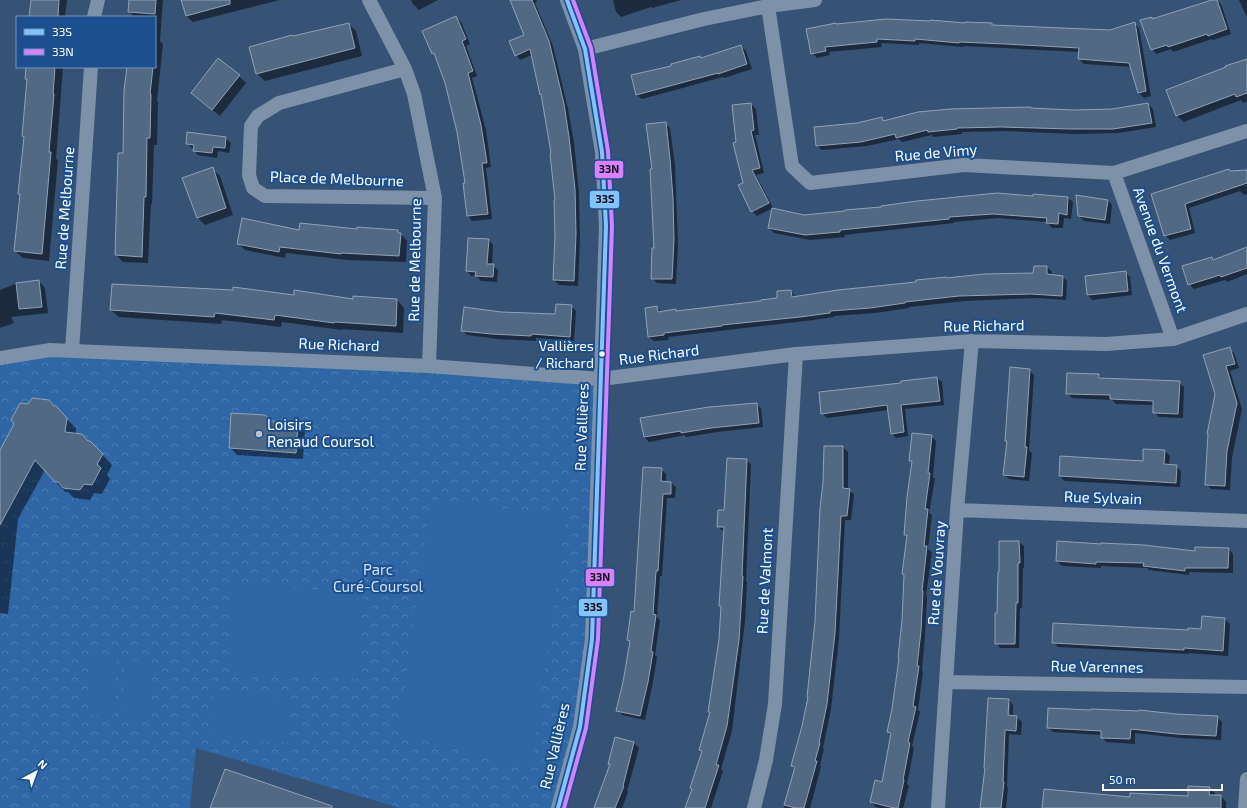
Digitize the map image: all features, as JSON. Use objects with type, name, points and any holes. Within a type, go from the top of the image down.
[{"type":"street","points":[[94,16],[98,0]]},
{"type":"street","name":"Rue de Melbourne","points":[[369,0],[405,69],[414,94],[435,198],[429,366]]},
{"type":"street","name":"Rue Vallières","points":[[558,808],[580,727],[592,639],[606,226],[602,152],[585,49],[566,0]]},
{"type":"street","points":[[585,49],[704,19],[768,6],[815,0]]},
{"type":"street","name":"Rue de Vimy","points":[[768,6],[792,166],[810,183],[964,165],[1114,173],[1247,131]]},
{"type":"street","name":"Rue de Melbourne","points":[[72,351],[91,68]]},
{"type":"street","name":"Place de Melbourne","points":[[405,69],[279,103],[258,116],[251,126],[249,175],[253,188],[265,196],[435,198]]},
{"type":"street","name":"Avenue du Vermont","points":[[1114,173],[1173,339]]},
{"type":"street","name":"Rue Richard","points":[[0,358],[50,350],[429,366],[601,379],[796,354],[972,340],[1106,344],[1173,339],[1247,314]]},
{"type":"street","name":"Rue de Vouvray","points":[[938,808],[958,510],[972,340]]},
{"type":"street","name":"Rue de Valmont","points":[[754,808],[766,760],[775,704],[796,354]]},
{"type":"street","name":"Rue Sylvain","points":[[958,510],[1247,521]]},
{"type":"street","name":"Rue Varennes","points":[[947,682],[1247,687]]},
{"type":"street","points":[[1245,808],[1247,779]]},
{"type":"green space","name":"Parc Curé-Coursol","points":[[50,350],[601,379],[592,639],[558,808],[400,808],[196,748],[190,808],[0,808],[0,358]]},
{"type":"green space","points":[[431,499],[566,517],[531,769],[398,734]]},
{"type":"green space","points":[[232,585],[363,592],[359,679],[228,671]]},
{"type":"green space","points":[[91,658],[117,660],[114,716],[88,715]]},
{"type":"green space","points":[[125,660],[151,662],[148,718],[122,717]]},
{"type":"green space","points":[[213,693],[290,697],[288,743],[212,739]]},
{"type":"building","points":[[31,0],[59,0],[58,16],[29,16]]},
{"type":"building","points":[[129,0],[156,0],[155,14],[128,12]]},
{"type":"building","points":[[181,0],[230,0],[230,4],[186,16]]},
{"type":"building","points":[[510,0],[532,0],[549,41],[564,104],[575,189],[576,234],[574,281],[553,280],[555,200],[551,153],[541,94],[540,95],[530,49],[515,56],[509,41],[524,35]]},
{"type":"building","points":[[1212,0],[1217,0],[1227,29],[1208,36],[1207,34],[1168,47],[1167,45],[1151,50],[1140,20],[1152,17],[1152,19]]},
{"type":"building","points":[[456,16],[466,39],[462,41],[473,71],[468,73],[481,125],[487,163],[482,163],[488,214],[467,216],[463,183],[465,183],[457,132],[445,83],[434,53],[432,54],[422,31]]},
{"type":"building","points":[[886,19],[992,23],[992,25],[1110,30],[1135,22],[1146,91],[1138,93],[1129,63],[1078,59],[1079,48],[959,43],[915,39],[915,41],[877,39],[877,42],[825,47],[826,51],[811,54],[806,29],[836,23]]},
{"type":"building","points":[[349,23],[355,48],[256,74],[249,47],[292,35]]},
{"type":"building","points":[[741,45],[747,64],[718,74],[636,95],[631,75],[671,66],[671,64],[700,56],[701,58]]},
{"type":"building","points":[[218,58],[240,75],[212,110],[191,93]]},
{"type":"building","points":[[1247,59],[1247,93],[1236,97],[1235,94],[1176,116],[1166,90],[1226,67],[1225,66]]},
{"type":"building","points":[[26,68],[55,68],[49,152],[51,152],[42,254],[14,251],[24,137],[22,136],[27,79],[25,79]]},
{"type":"building","points":[[127,68],[153,68],[150,94],[150,138],[147,138],[146,197],[144,197],[142,257],[115,255],[118,153],[123,153],[124,90]]},
{"type":"building","points":[[751,103],[754,130],[751,131],[760,168],[752,170],[769,203],[751,212],[738,185],[743,183],[733,143],[736,142],[732,105]]},
{"type":"building","points":[[1148,103],[1152,123],[1113,129],[1001,127],[957,128],[928,132],[927,130],[896,138],[895,134],[861,142],[816,146],[814,127],[857,123],[882,117],[883,121],[918,112],[950,109],[1031,107],[1073,110],[1112,109]]},
{"type":"building","points":[[666,122],[673,198],[674,239],[672,279],[651,279],[652,248],[654,248],[650,169],[652,169],[646,124]]},
{"type":"building","points":[[187,132],[226,137],[225,148],[213,147],[212,153],[193,151],[194,145],[186,144]]},
{"type":"building","points":[[213,167],[226,208],[197,218],[182,178]]},
{"type":"building","points":[[1229,169],[1230,171],[1247,170],[1247,183],[1185,204],[1191,229],[1164,236],[1151,194]]},
{"type":"building","points":[[997,193],[1068,197],[1067,215],[1059,213],[1058,224],[1046,223],[1047,218],[993,214],[949,217],[949,219],[805,235],[768,228],[772,208],[804,215]]},
{"type":"building","points":[[1076,195],[1108,200],[1105,220],[1078,216]]},
{"type":"building","points":[[242,218],[299,230],[300,223],[357,229],[357,227],[398,230],[398,233],[401,233],[399,256],[341,254],[280,247],[279,252],[237,244]]},
{"type":"building","points":[[468,238],[489,239],[487,264],[494,264],[493,277],[475,276],[476,272],[466,271]]},
{"type":"building","points":[[1247,247],[1247,268],[1221,277],[1220,275],[1188,285],[1182,266],[1212,257],[1213,260]]},
{"type":"building","points":[[1034,266],[1047,266],[1047,274],[1063,276],[1062,296],[1031,294],[959,296],[905,302],[870,308],[830,311],[830,313],[800,317],[722,325],[664,333],[664,335],[648,337],[645,308],[657,306],[658,312],[676,309],[676,311],[777,298],[777,291],[791,290],[792,297],[946,277],[984,274],[1033,273]]},
{"type":"building","points":[[1126,271],[1128,291],[1087,295],[1085,276]]},
{"type":"building","points":[[39,280],[42,307],[19,309],[16,283]]},
{"type":"building","points":[[112,284],[233,290],[233,287],[294,295],[294,290],[353,299],[353,296],[397,299],[396,326],[334,323],[275,315],[274,320],[215,313],[214,317],[110,310]]},
{"type":"building","points":[[556,304],[572,305],[570,337],[532,334],[531,336],[492,334],[461,331],[464,307],[501,312],[555,314]]},
{"type":"building","points":[[1230,347],[1235,364],[1226,366],[1237,403],[1227,451],[1225,486],[1205,485],[1207,434],[1215,394],[1203,355]]},
{"type":"building","points":[[1010,367],[1030,369],[1025,447],[1027,447],[1024,477],[1003,475],[1007,441],[1005,441]]},
{"type":"building","points":[[1067,373],[1099,374],[1099,378],[1180,381],[1178,414],[1153,413],[1153,401],[1110,399],[1110,395],[1066,394]]},
{"type":"building","points":[[937,377],[940,401],[901,405],[904,432],[891,434],[887,405],[821,414],[819,392],[901,383],[901,381]]},
{"type":"building","points":[[32,398],[49,400],[54,406],[56,406],[67,418],[65,432],[82,434],[103,454],[97,464],[101,468],[92,485],[84,484],[80,490],[63,488],[58,482],[55,482],[35,460],[0,525],[0,450],[14,424],[11,420],[20,403],[28,404]]},
{"type":"building","points":[[757,403],[759,423],[681,433],[681,431],[644,437],[640,418],[709,407]]},
{"type":"building","points":[[231,413],[265,415],[272,421],[298,423],[296,453],[229,448]]},
{"type":"building","points":[[912,433],[932,435],[928,473],[930,473],[925,509],[928,509],[924,546],[927,546],[922,591],[921,631],[917,666],[919,666],[913,706],[916,707],[908,742],[910,743],[898,808],[894,808],[870,802],[875,780],[882,782],[891,733],[887,732],[892,709],[899,658],[904,575],[902,574],[907,535],[904,535],[912,461],[909,461]]},
{"type":"building","points":[[824,446],[843,446],[843,488],[850,489],[847,516],[841,516],[835,633],[827,704],[815,761],[817,761],[804,808],[796,808],[784,805],[795,767],[791,766],[808,697],[815,621]]},
{"type":"building","points":[[1143,449],[1165,450],[1164,464],[1177,465],[1176,483],[1059,476],[1060,456],[1143,461]]},
{"type":"building","points":[[727,458],[747,459],[739,640],[727,726],[716,765],[719,765],[705,808],[685,808],[692,789],[690,788],[702,751],[699,750],[710,712],[708,712],[719,639],[721,606],[719,606],[724,527],[717,527],[718,510],[724,510]]},
{"type":"building","points":[[643,467],[662,468],[661,481],[671,482],[671,494],[663,494],[658,571],[656,571],[653,614],[656,615],[651,651],[653,652],[640,716],[616,711],[630,641],[627,640],[631,611],[634,612]]},
{"type":"building","points":[[999,541],[1019,541],[1020,563],[1018,563],[1018,603],[1016,603],[1015,644],[995,644],[995,613],[997,613],[999,572]]},
{"type":"building","points":[[1057,541],[1144,545],[1195,551],[1195,547],[1229,548],[1228,568],[1185,568],[1185,571],[1143,566],[1144,563],[1096,562],[1096,564],[1056,561]]},
{"type":"building","points":[[1202,616],[1225,618],[1223,651],[1052,643],[1053,623],[1188,630],[1188,628],[1201,629]]},
{"type":"building","points":[[988,698],[1009,699],[1008,715],[1017,716],[1016,731],[1005,730],[1004,782],[1001,808],[980,808],[985,768]]},
{"type":"building","points":[[1048,708],[1139,710],[1218,716],[1216,736],[1176,734],[1131,729],[1130,739],[1101,738],[1101,731],[1047,728]]},
{"type":"building","points":[[615,737],[634,742],[624,786],[615,808],[594,808],[610,764],[608,764]]},
{"type":"building","points":[[225,769],[332,806],[332,808],[210,808]]},
{"type":"building","points":[[1188,786],[1210,787],[1209,795],[1221,795],[1221,808],[1042,808],[1044,789],[1130,797],[1130,793],[1188,796]]},
{"type":"transit line","name":"33S","points":[[558,808],[580,727],[592,639],[606,226],[602,152],[585,49],[567,0]]},
{"type":"transit line","name":"33N","points":[[564,808],[586,728],[598,639],[612,226],[608,151],[591,48],[573,0]]},
{"type":"place","name":"Vallières / Richard","points":[[602,354]]},
{"type":"place","name":"Loisirs Renaud Coursol","points":[[259,434]]}]
